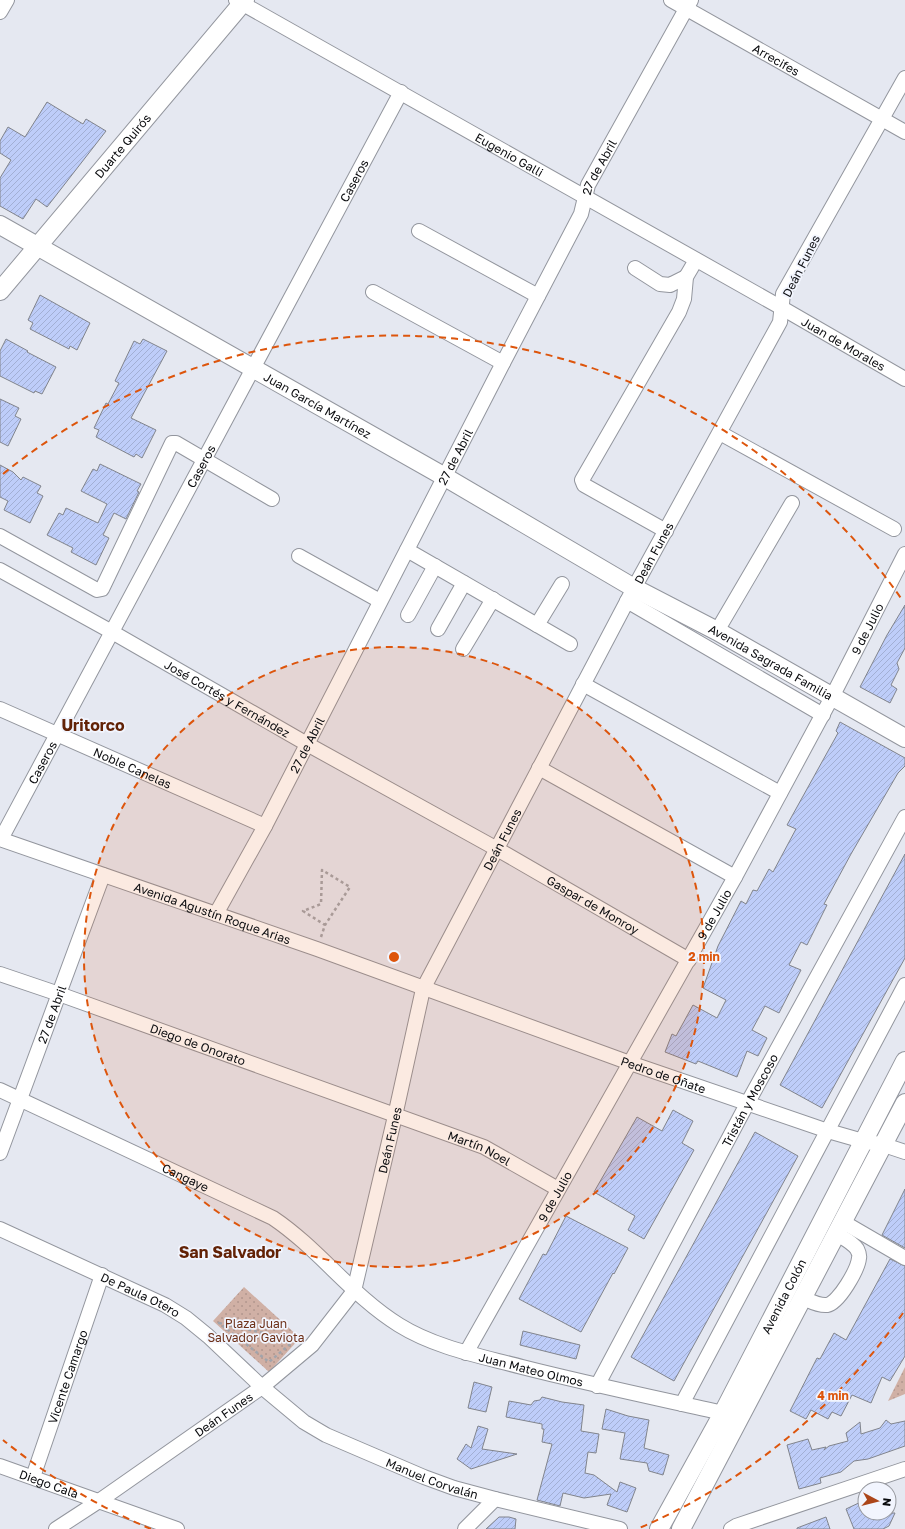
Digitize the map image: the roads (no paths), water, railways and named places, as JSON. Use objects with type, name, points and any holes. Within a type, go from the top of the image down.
[{"type":"main road","name":"Duarte Quirós","points":[[0,290],[241,1]]},
{"type":"main road","name":"Juan García Martínez","points":[[0,224],[445,477],[631,595]]},
{"type":"main road","name":"Avenida Sagrada Familia","points":[[631,595],[716,631],[905,738]]},
{"type":"main road","name":"Avenida Colón","points":[[659,1529],[722,1414],[905,1060]]},
{"type":"main road","name":"Avenida Colón","points":[[681,1529],[905,1103]]},
{"type":"street","points":[[0,12],[7,0]]},
{"type":"street","name":"Arrecifes","points":[[671,0],[688,4],[905,132]]},
{"type":"street","name":"Eugenio Galli","points":[[241,1],[782,308]]},
{"type":"street","name":"27 de Abril","points":[[216,914],[266,826],[380,601],[581,214],[588,185],[688,4]]},
{"type":"street","name":"Deán Funes","points":[[56,1529],[99,1501],[262,1387],[312,1345],[354,1291],[423,989],[583,684],[780,322],[783,294],[905,78]]},
{"type":"street","name":"Caseros","points":[[1,839],[401,92]]},
{"type":"street","points":[[419,231],[538,296]]},
{"type":"street","points":[[666,531],[584,485],[582,480],[679,312],[684,299],[686,277],[696,260]]},
{"type":"street","points":[[635,268],[660,284],[670,285],[686,277]]},
{"type":"street","points":[[373,292],[503,363]]},
{"type":"street","name":"Juan de Morales","points":[[782,308],[905,379]]},
{"type":"street","points":[[720,433],[894,529]]},
{"type":"street","points":[[0,536],[97,590],[102,589],[172,443],[176,443],[205,459],[272,499]]},
{"type":"street","points":[[716,631],[792,503]]},
{"type":"street","points":[[407,550],[570,644]]},
{"type":"street","name":"9 de Julio","points":[[466,1353],[735,877],[823,715],[905,554]]},
{"type":"street","points":[[299,556],[380,601]]},
{"type":"street","points":[[408,615],[435,566]]},
{"type":"street","name":"José Cortés y Fernández","points":[[0,570],[112,632],[307,744],[497,849]]},
{"type":"street","points":[[438,629],[464,583]]},
{"type":"street","points":[[537,625],[562,584]]},
{"type":"street","points":[[631,595],[823,715]]},
{"type":"street","points":[[463,649],[493,599]]},
{"type":"street","points":[[583,684],[780,793]]},
{"type":"street","name":"Noble Canelas","points":[[0,709],[266,826]]},
{"type":"street","points":[[539,768],[735,877]]},
{"type":"street","name":"Tristán y Moscoso","points":[[597,1386],[747,1104],[905,817]]},
{"type":"street","name":"Avenida Agustín Roque Arias","points":[[1,839],[317,949],[423,989]]},
{"type":"street","name":"Gaspar de Monroy","points":[[497,849],[689,960]]},
{"type":"street","name":"27 de Abril","points":[[0,1153],[103,875]]},
{"type":"street","name":"Diego de Onorato","points":[[0,974],[395,1116]]},
{"type":"street","points":[[682,1404],[905,985]]},
{"type":"street","name":"Pedro de Oñate","points":[[423,989],[747,1104],[828,1131],[863,1141],[884,1145],[905,1152]]},
{"type":"street","name":"Cangaye","points":[[0,1090],[273,1218],[284,1225],[306,1244],[354,1291]]},
{"type":"street","name":"Martín Noel","points":[[395,1116],[484,1147],[558,1189]]},
{"type":"street","points":[[840,1228],[905,1258]]},
{"type":"street","points":[[803,1298],[820,1304],[826,1305],[832,1303],[838,1298],[854,1271],[860,1257],[857,1249],[840,1228]]},
{"type":"street","name":"De Paula Otero","points":[[0,1229],[165,1304],[186,1318],[208,1336],[262,1387]]},
{"type":"street","name":"Vicente Camargo","points":[[33,1477],[102,1275]]},
{"type":"street","name":"Juan Mateo Olmos","points":[[354,1291],[398,1325],[431,1340],[466,1353],[597,1386],[722,1414]]},
{"type":"street","name":"Manuel Corvalán","points":[[262,1387],[304,1422],[326,1435],[424,1477],[454,1488],[494,1499],[620,1529]]},
{"type":"street","name":"Diego Cala","points":[[0,1466],[177,1529]]},
{"type":"street","points":[[731,1529],[736,1526],[905,1469]]},
{"type":"street","points":[[465,1529],[494,1499]]},
{"type":"district","name":"Uritorco","points":[[93,725]]},
{"type":"district","name":"San Salvador","points":[[230,1252]]},
{"type":"park label","name":"Plaza Juan Salvador Gaviota","points":[[256,1330]]}]
